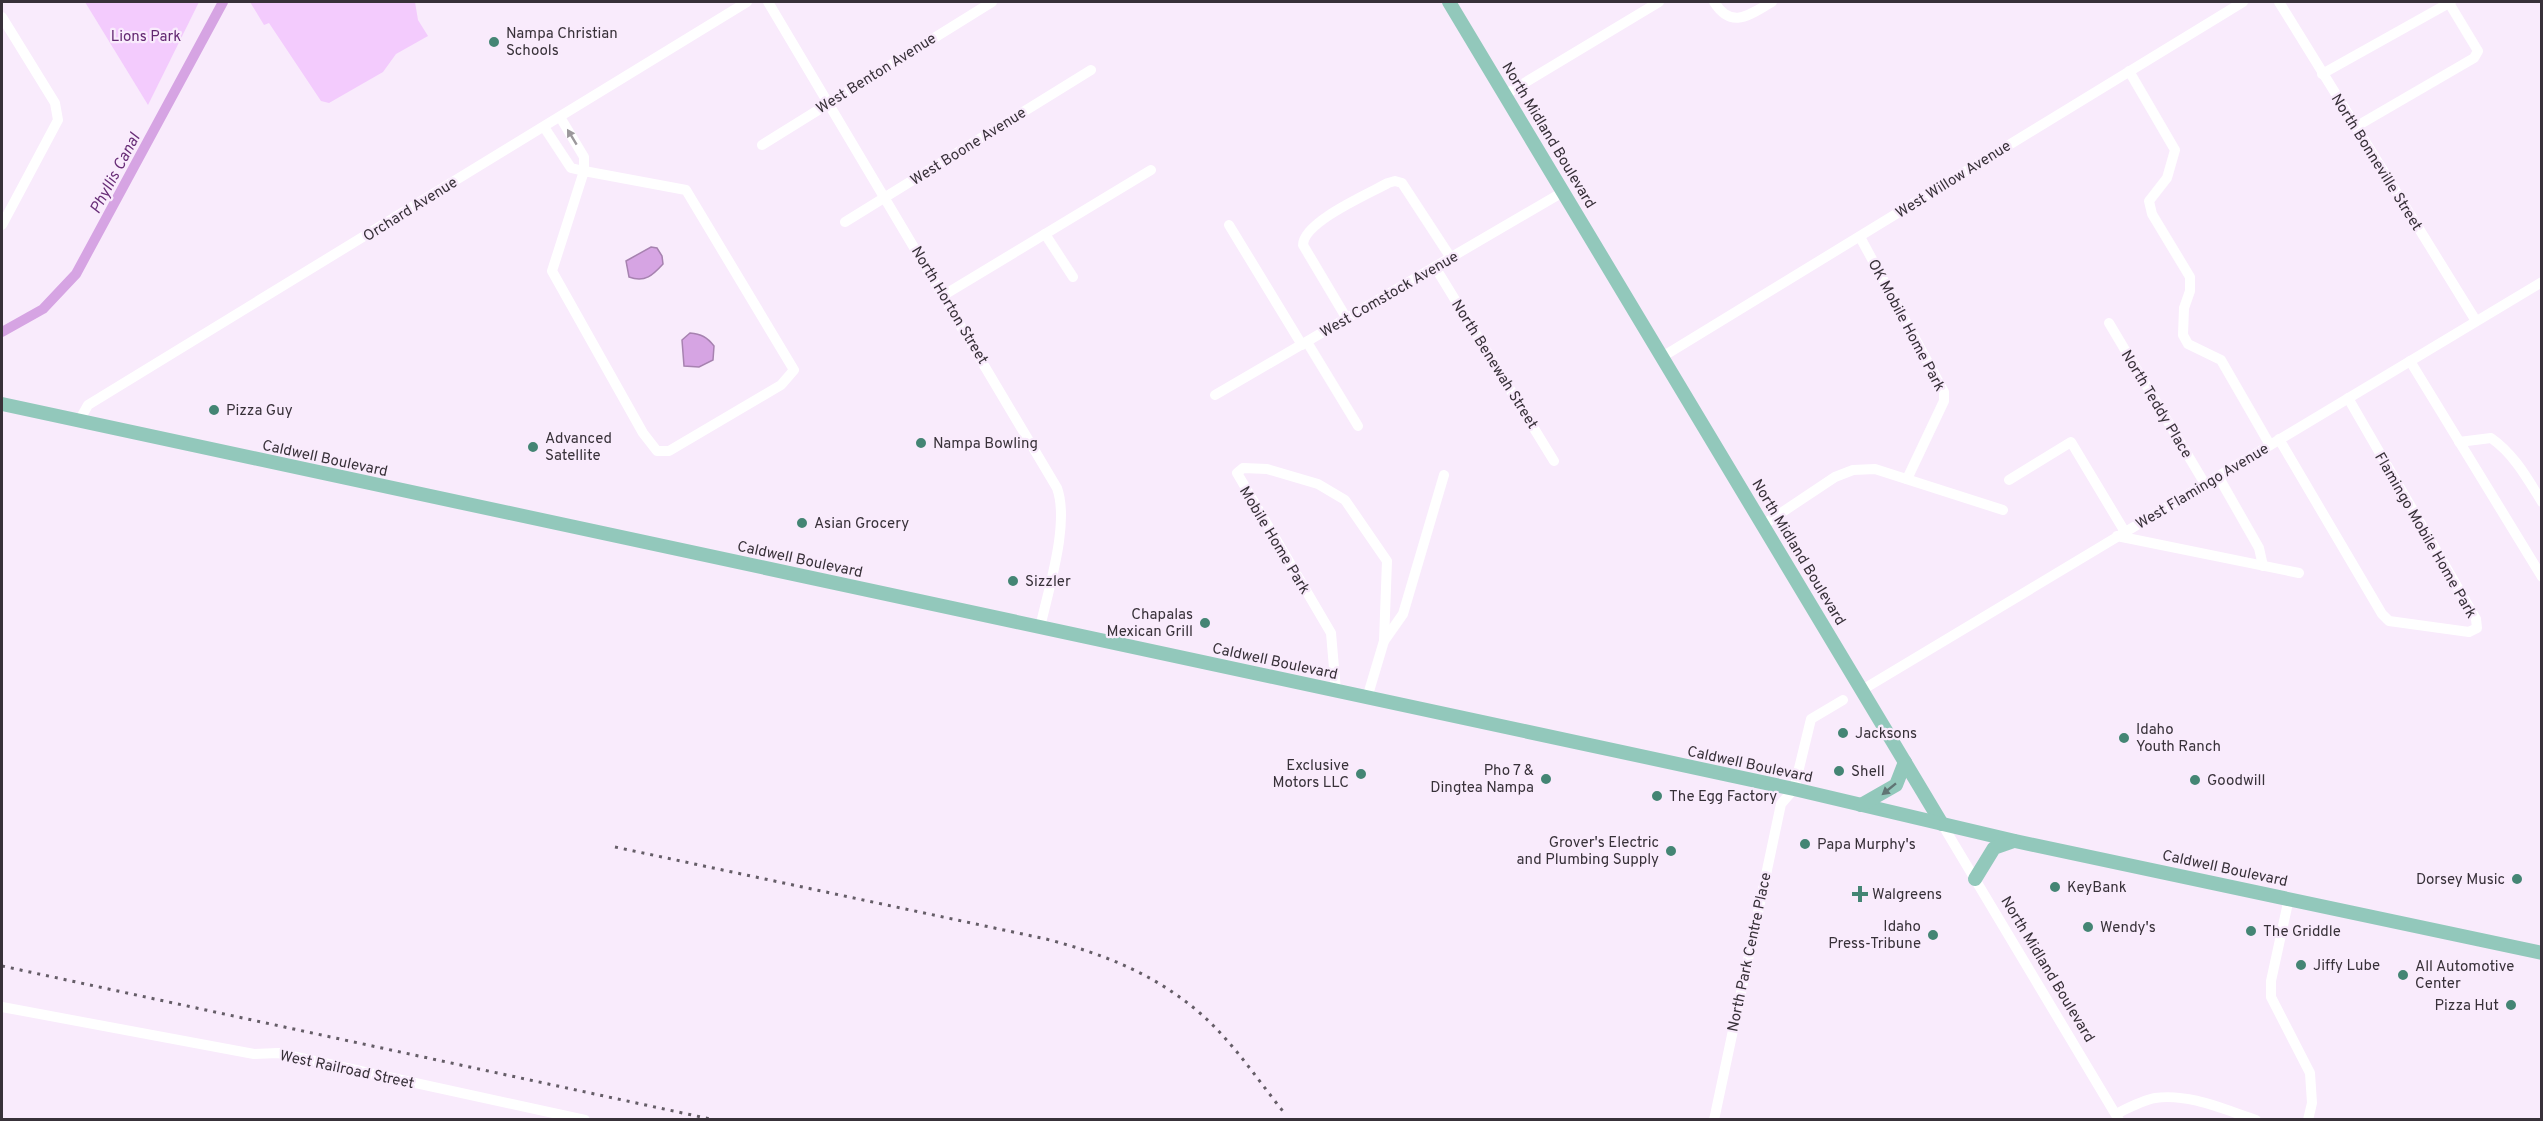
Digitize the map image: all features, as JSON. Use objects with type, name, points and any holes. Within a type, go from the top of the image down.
[{"type":"main road","name":"North Midland Boulevard","points":[[1449,2],[1942,824]]},
{"type":"main road","name":"Caldwell Boulevard","points":[[2,404],[1794,789],[2015,841],[2541,953]]},
{"type":"main road","points":[[1861,805],[1896,785],[1905,762]]},
{"type":"main road","points":[[1975,879],[1994,848],[2015,841]]},
{"type":"street","name":"Orchard Avenue","points":[[79,421],[88,405],[747,2]]},
{"type":"street","name":"North Horton Street","points":[[768,2],[1041,458],[1059,494],[1060,524],[1040,628]]},
{"type":"street","name":"West Benton Avenue","points":[[762,145],[992,2]]},
{"type":"street","points":[[1506,94],[1659,2]]},
{"type":"street","points":[[1714,2],[1720,11],[1731,18],[1747,17],[1772,2]]},
{"type":"street","name":"West Willow Avenue","points":[[1662,357],[2243,2]]},
{"type":"street","name":"North Bonneville Street","points":[[2279,2],[2476,321]]},
{"type":"street","points":[[2322,74],[2450,2],[2478,51],[2474,58],[2357,126]]},
{"type":"street","points":[[2,17],[55,103],[58,120],[2,225]]},
{"type":"street","name":"West Boone Avenue","points":[[845,222],[1091,70]]},
{"type":"street","points":[[2129,71],[2175,150],[2167,178],[2149,201],[2152,214],[2190,277],[2190,291],[2184,308],[2183,335],[2188,344],[2221,360],[2275,442]]},
{"type":"street","points":[[544,127],[571,168],[584,171],[686,190],[794,370],[781,385],[669,451],[657,452],[643,433],[552,271],[584,171],[584,157],[560,117]]},
{"type":"street","points":[[944,295],[1151,170]]},
{"type":"street","points":[[1347,319],[1303,245],[1303,237],[1308,231],[1326,218],[1388,183],[1395,181],[1402,183],[1450,258]]},
{"type":"street","name":"West Comstock Avenue","points":[[1215,395],[1563,192]]},
{"type":"street","points":[[1229,225],[1358,426]]},
{"type":"street","points":[[1045,234],[1073,277]]},
{"type":"street","name":"OK Mobile Home Park","points":[[1860,237],[1944,392],[1944,401],[1906,479]]},
{"type":"street","name":"North Benewah Street","points":[[1435,267],[1554,461]]},
{"type":"street","name":"West Flamingo Avenue","points":[[1862,690],[2541,282]]},
{"type":"street","name":"North Teddy Place","points":[[2109,323],[2205,484]]},
{"type":"street","points":[[2410,361],[2541,577]]},
{"type":"street","name":"Flamingo Mobile Home Park","points":[[2275,442],[2382,614],[2389,621],[2469,633],[2477,628],[2476,619],[2348,398]]},
{"type":"street","points":[[2459,442],[2491,438],[2503,447],[2518,464],[2541,502]]},
{"type":"street","points":[[2009,480],[2071,442],[2121,534],[2299,573]]},
{"type":"street","name":"Mobile Home Park","points":[[1336,691],[1331,633],[1237,473],[1243,468],[1267,469],[1318,484],[1345,501],[1387,561],[1384,640],[1366,698]]},
{"type":"street","points":[[1763,525],[1835,477],[1853,470],[1875,469],[2003,510]]},
{"type":"street","name":"Mobile Home Park","points":[[1384,640],[1403,615],[1444,475]]},
{"type":"street","points":[[2218,476],[2259,548],[2263,566]]},
{"type":"street","name":"North Park Centre Place","points":[[1714,1119],[1781,804],[1794,789],[1811,719],[1843,700]]},
{"type":"street","name":"North Midland Boulevard","points":[[1942,824],[2118,1117]]},
{"type":"street","points":[[2289,898],[2271,981],[2271,997],[2310,1073],[2312,1103],[2308,1119]]},
{"type":"street","name":"West Railroad Street","points":[[2,1007],[254,1054],[278,1053],[585,1119]]},
{"type":"street","points":[[2118,1117],[2155,1098],[2201,1102],[2256,1119]]},
{"type":"green space","name":"Lions Park","points":[[85,2],[199,2],[148,105]]},
{"type":"green space","points":[[250,2],[415,2],[418,20],[428,36],[396,54],[383,72],[329,103],[321,101],[269,23],[264,25]]},
{"type":"shaded area","points":[[651,247],[657,248],[662,256],[663,264],[648,277],[635,279],[629,277],[626,261]]},
{"type":"shaded area","points":[[690,333],[704,336],[714,346],[713,360],[699,367],[684,366],[682,340]]},
{"type":"waterway","name":"Phyllis Canal","points":[[2,332],[43,309],[76,274],[223,2]]},
{"type":"railway","points":[[615,847],[1046,939],[1088,951],[1147,977],[1184,1000],[1201,1014],[1235,1050],[1286,1115]]},
{"type":"railway","points":[[2,966],[715,1120]]},
{"type":"place","name":"Nampa Christian Schools","points":[[494,42]]},
{"type":"place","name":"Pizza Guy","points":[[214,410]]},
{"type":"place","name":"Nampa Bowling","points":[[921,443]]},
{"type":"place","name":"Advanced Satellite","points":[[533,447]]},
{"type":"place","name":"Asian Grocery","points":[[802,523]]},
{"type":"place","name":"Sizzler","points":[[1013,581]]},
{"type":"place","name":"Chapalas Mexican Grill","points":[[1205,623]]},
{"type":"place","name":"Jacksons","points":[[1843,733]]},
{"type":"place","name":"Idaho Youth Ranch","points":[[2124,738]]},
{"type":"place","name":"Shell","points":[[1839,771]]},
{"type":"place","name":"Exclusive Motors LLC","points":[[1361,774]]},
{"type":"place","name":"Pho 7 & Dingtea Nampa","points":[[1546,779]]},
{"type":"place","name":"Goodwill","points":[[2195,780]]},
{"type":"place","name":"The Egg Factory","points":[[1657,796]]},
{"type":"place","name":"Papa Murphy's","points":[[1805,844]]},
{"type":"place","name":"Grover's Electric and Plumbing Supply","points":[[1671,851]]},
{"type":"place","name":"Dorsey Music","points":[[2517,879]]},
{"type":"place","name":"KeyBank","points":[[2055,887]]},
{"type":"place","name":"Walgreens","points":[[1860,894]]},
{"type":"place","name":"Wendy's","points":[[2088,927]]},
{"type":"place","name":"The Griddle","points":[[2251,931]]},
{"type":"place","name":"Idaho Press-Tribune","points":[[1933,935]]},
{"type":"place","name":"Jiffy Lube","points":[[2301,965]]},
{"type":"place","name":"All Automotive Center","points":[[2403,975]]},
{"type":"place","name":"Pizza Hut","points":[[2511,1005]]}]
